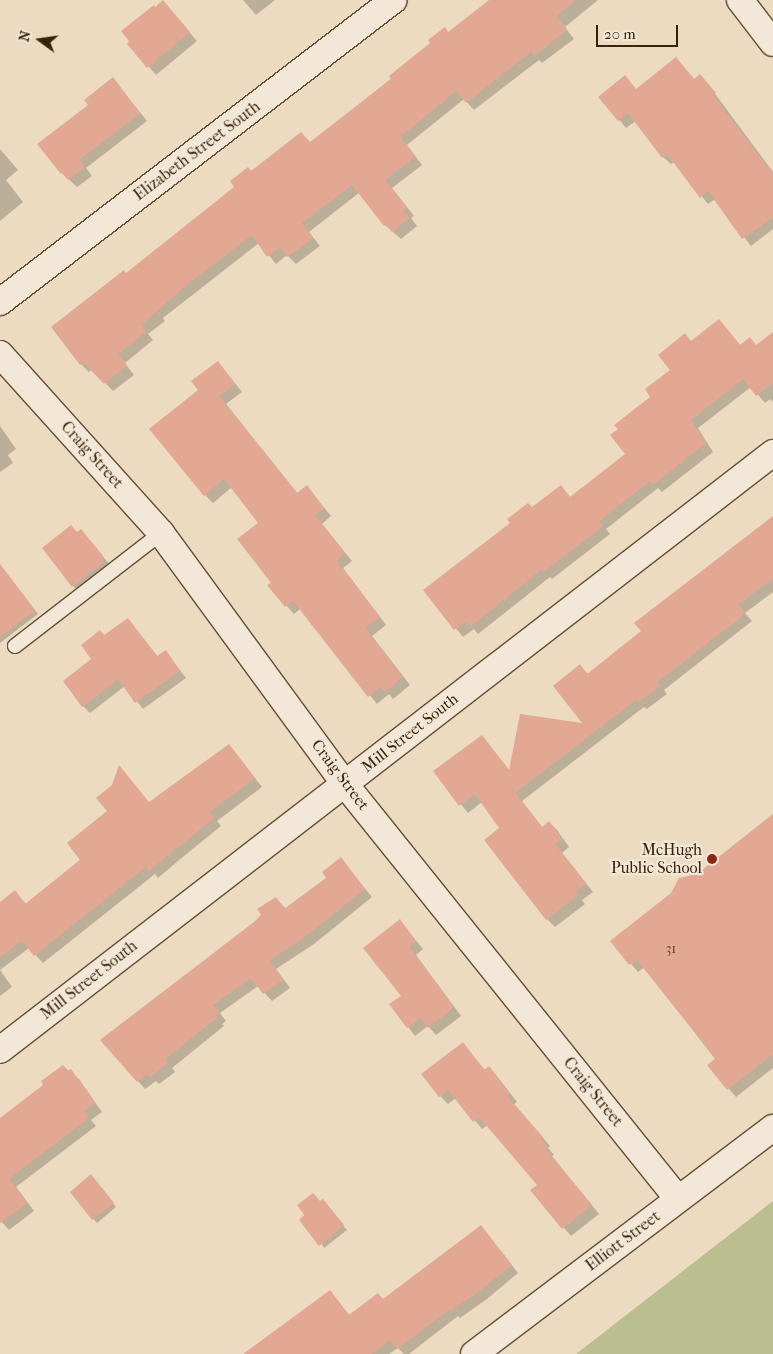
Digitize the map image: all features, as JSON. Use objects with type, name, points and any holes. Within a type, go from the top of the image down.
[{"type":"street","name":"Elizabeth Street South","points":[[0,302],[394,0]]},
{"type":"street","points":[[740,0],[773,42]]},
{"type":"street","name":"Craig Street","points":[[0,354],[161,533],[344,783],[678,1199]]},
{"type":"street","name":"Mill Street South","points":[[0,1050],[773,453]]},
{"type":"street","name":"Elliott Street","points":[[474,1354],[773,1128]]},
{"type":"lane","points":[[15,646],[161,533]]},
{"type":"green space","points":[[773,1201],[773,1354],[576,1354]]},
{"type":"building","points":[[163,0],[190,32],[147,68],[127,44],[129,41],[121,31]]},
{"type":"building","points":[[489,0],[576,0],[556,16],[567,30],[534,56],[531,52],[466,103],[456,91],[400,137],[415,157],[385,180],[407,208],[404,210],[410,218],[392,232],[386,224],[384,226],[352,185],[302,223],[313,238],[287,257],[280,247],[267,257],[252,235],[190,282],[141,325],[146,332],[118,354],[127,366],[104,384],[83,362],[80,365],[51,327],[124,270],[126,273],[234,187],[230,181],[248,167],[251,171],[301,132],[310,142],[391,79],[389,76],[430,43],[428,40],[445,27],[448,32]]},
{"type":"building","points":[[676,57],[694,79],[700,74],[716,93],[713,95],[773,174],[773,217],[742,239],[708,191],[700,198],[667,154],[662,158],[628,113],[618,121],[598,97],[625,75],[636,89]]},
{"type":"building","points":[[113,77],[140,113],[79,160],[85,167],[68,180],[37,144],[88,105],[84,100]]},
{"type":"building","points":[[719,319],[740,345],[750,337],[756,345],[773,332],[773,383],[756,396],[743,379],[691,420],[706,443],[653,485],[650,481],[599,521],[603,526],[544,572],[541,570],[470,627],[466,621],[454,630],[423,590],[510,523],[507,519],[528,503],[532,507],[561,485],[570,497],[625,454],[610,435],[618,429],[614,425],[650,397],[645,389],[670,370],[658,355],[685,333],[691,341]]},
{"type":"building","points":[[218,361],[235,384],[219,396],[297,493],[307,485],[324,508],[315,515],[345,553],[336,560],[380,617],[365,628],[403,677],[385,692],[381,687],[368,697],[293,601],[285,607],[267,585],[271,583],[237,539],[258,523],[224,479],[204,496],[149,429],[198,390],[191,381]]},
{"type":"building","points":[[773,516],[773,579],[738,604],[745,612],[739,619],[657,682],[661,686],[638,702],[636,700],[515,793],[542,827],[549,821],[562,839],[555,844],[586,883],[575,892],[578,895],[546,920],[484,840],[499,828],[475,794],[459,806],[433,771],[482,735],[509,770],[520,714],[582,723],[553,686],[580,664],[587,674],[641,631],[634,623]]},
{"type":"building","points":[[71,525],[77,532],[81,529],[103,556],[101,559],[104,562],[72,587],[42,548]]},
{"type":"building","points":[[0,564],[35,610],[0,637]]},
{"type":"building","points":[[128,618],[157,656],[166,650],[180,671],[135,703],[118,679],[82,707],[63,681],[91,659],[81,645],[100,630],[104,635]]},
{"type":"building","points":[[229,744],[255,778],[210,812],[214,818],[149,871],[146,867],[34,956],[22,941],[0,957],[0,902],[15,890],[25,904],[80,860],[67,843],[107,811],[96,798],[112,785],[119,765],[149,802]]},
{"type":"building","points":[[773,814],[773,1054],[727,1090],[707,1065],[715,1059],[691,1028],[637,960],[629,965],[610,941],[671,893],[679,878],[697,874]]},
{"type":"building","points":[[341,857],[365,889],[306,936],[269,961],[283,980],[263,994],[251,978],[213,1005],[219,1012],[215,1016],[217,1018],[165,1059],[168,1063],[150,1077],[147,1074],[137,1082],[100,1040],[254,922],[261,915],[257,909],[276,897],[284,909],[326,878],[322,872]]},
{"type":"building","points":[[400,919],[416,941],[409,946],[454,1007],[428,1028],[421,1018],[407,1028],[389,1004],[401,996],[363,948]]},
{"type":"building","points":[[463,1042],[484,1070],[489,1066],[510,1093],[507,1096],[543,1137],[541,1140],[547,1146],[545,1148],[592,1205],[562,1229],[530,1190],[537,1185],[479,1117],[473,1122],[448,1090],[439,1097],[421,1074]]},
{"type":"building","points":[[63,1065],[68,1071],[71,1069],[95,1103],[84,1111],[89,1118],[9,1179],[27,1203],[0,1223],[0,1118],[43,1085],[41,1081]]},
{"type":"building","points":[[91,1174],[114,1203],[92,1220],[70,1192]]},
{"type":"building","points":[[313,1193],[320,1201],[323,1199],[344,1225],[319,1246],[299,1220],[304,1215],[297,1205]]},
{"type":"building","points":[[481,1225],[512,1265],[479,1291],[451,1311],[450,1309],[397,1349],[390,1340],[371,1354],[243,1354],[330,1290],[349,1315],[378,1293],[383,1299]]},
{"type":"place","name":"McHugh Public School","points":[[712,859]]}]
